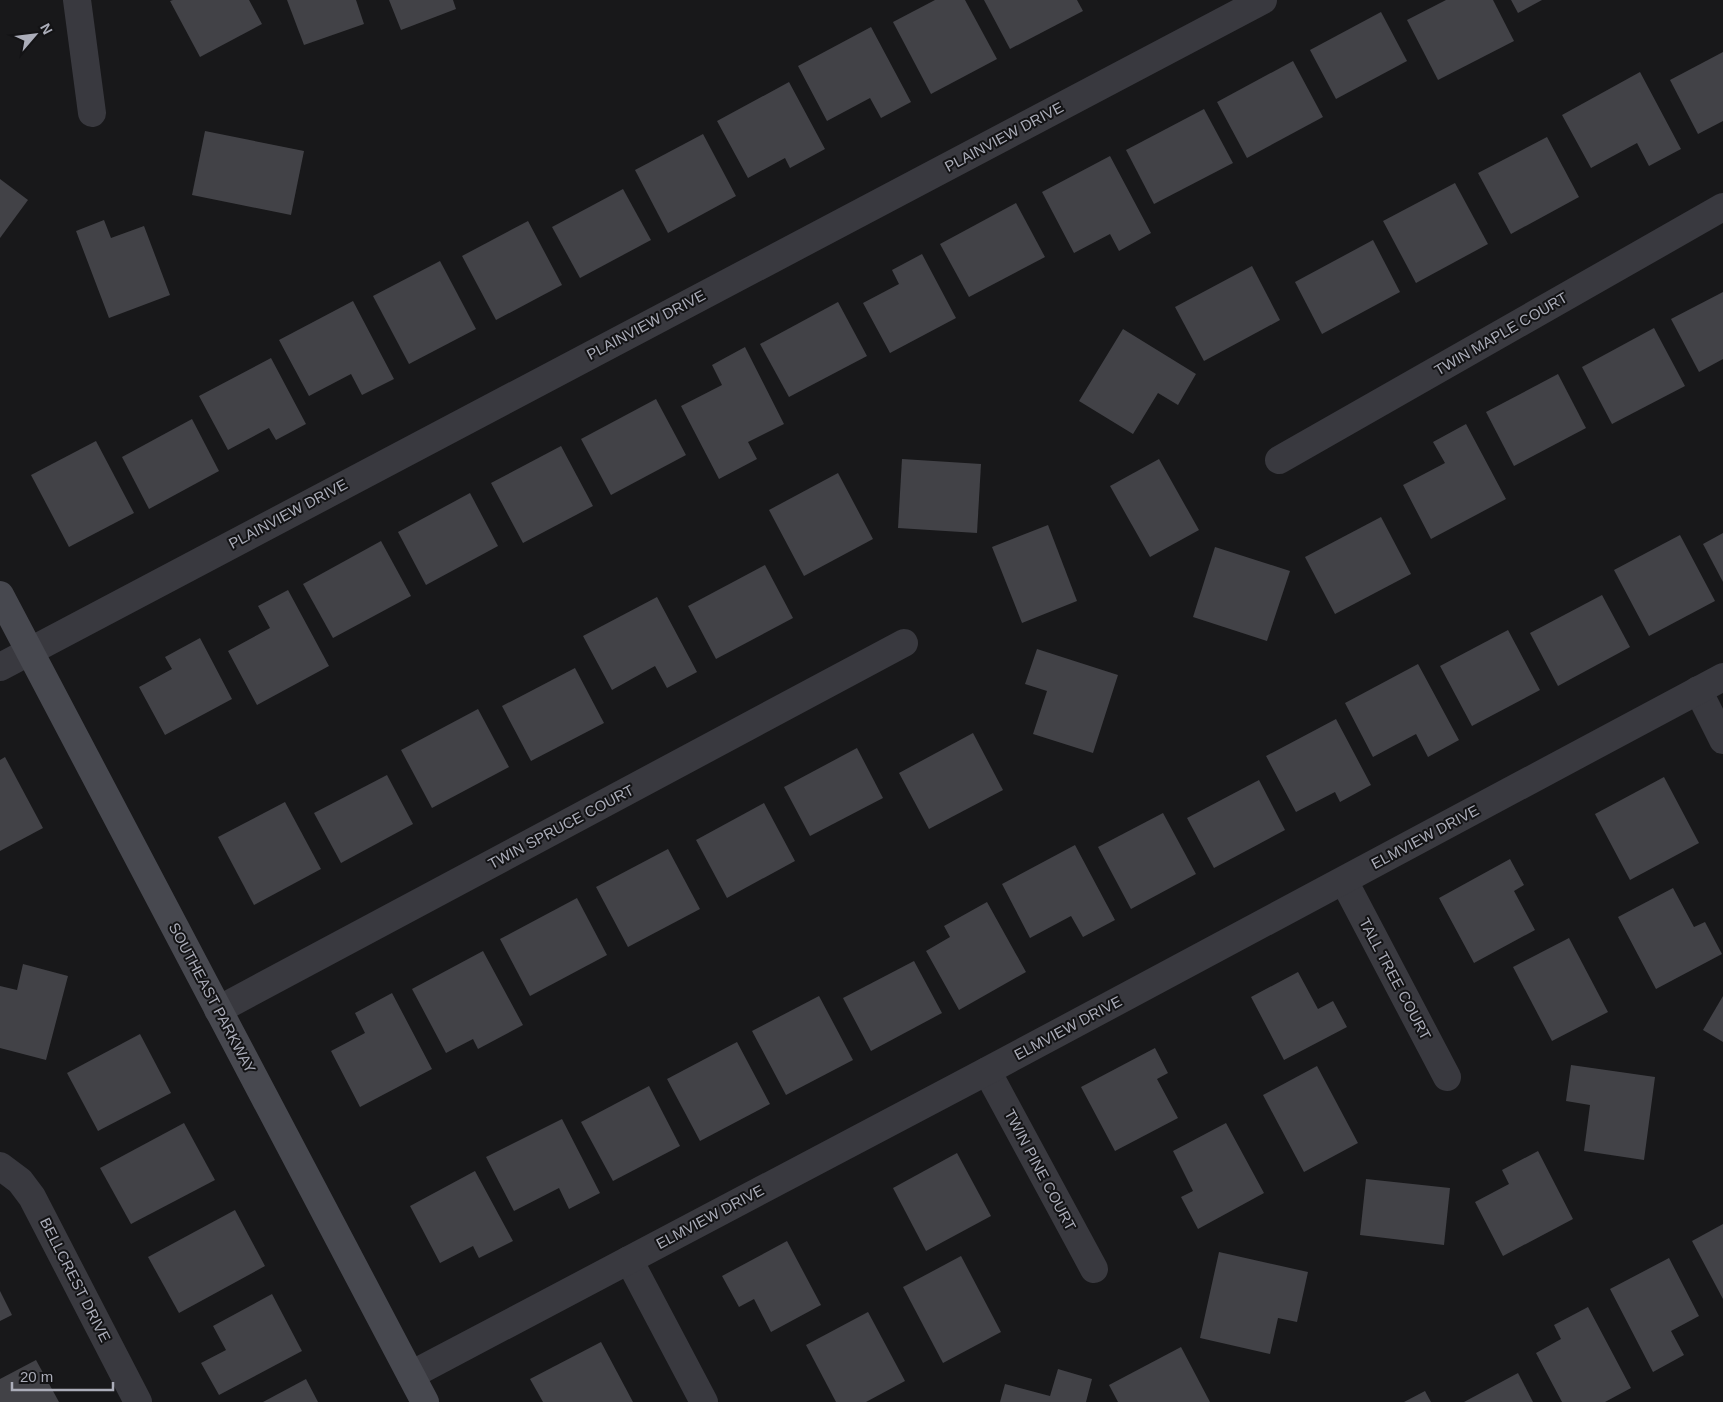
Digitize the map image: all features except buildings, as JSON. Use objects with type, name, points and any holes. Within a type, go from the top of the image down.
[{"type":"street","points":[[77,0],[92,113]]},
{"type":"street","name":"PLAINVIEW DRIVE","points":[[0,667],[1263,0]]},
{"type":"street","name":"TWIN MAPLE COURT","points":[[1279,460],[1723,207]]},
{"type":"street","name":"SOUTHEAST PARKWAY","points":[[0,594],[425,1402]]},
{"type":"street","name":"TWIN SPRUCE COURT","points":[[218,1010],[904,643]]},
{"type":"street","name":"ELMVIEW DRIVE","points":[[411,1375],[987,1071],[1723,677]]},
{"type":"street","points":[[1698,690],[1723,740]]},
{"type":"street","name":"TALL TREE COURT","points":[[1344,881],[1447,1077]]},
{"type":"street","name":"TWIN PINE COURT","points":[[987,1071],[1094,1269]]},
{"type":"street","name":"BELLCREST DRIVE","points":[[0,1166],[20,1181],[32,1197],[138,1402]]},
{"type":"street","points":[[629,1260],[704,1402]]}]
